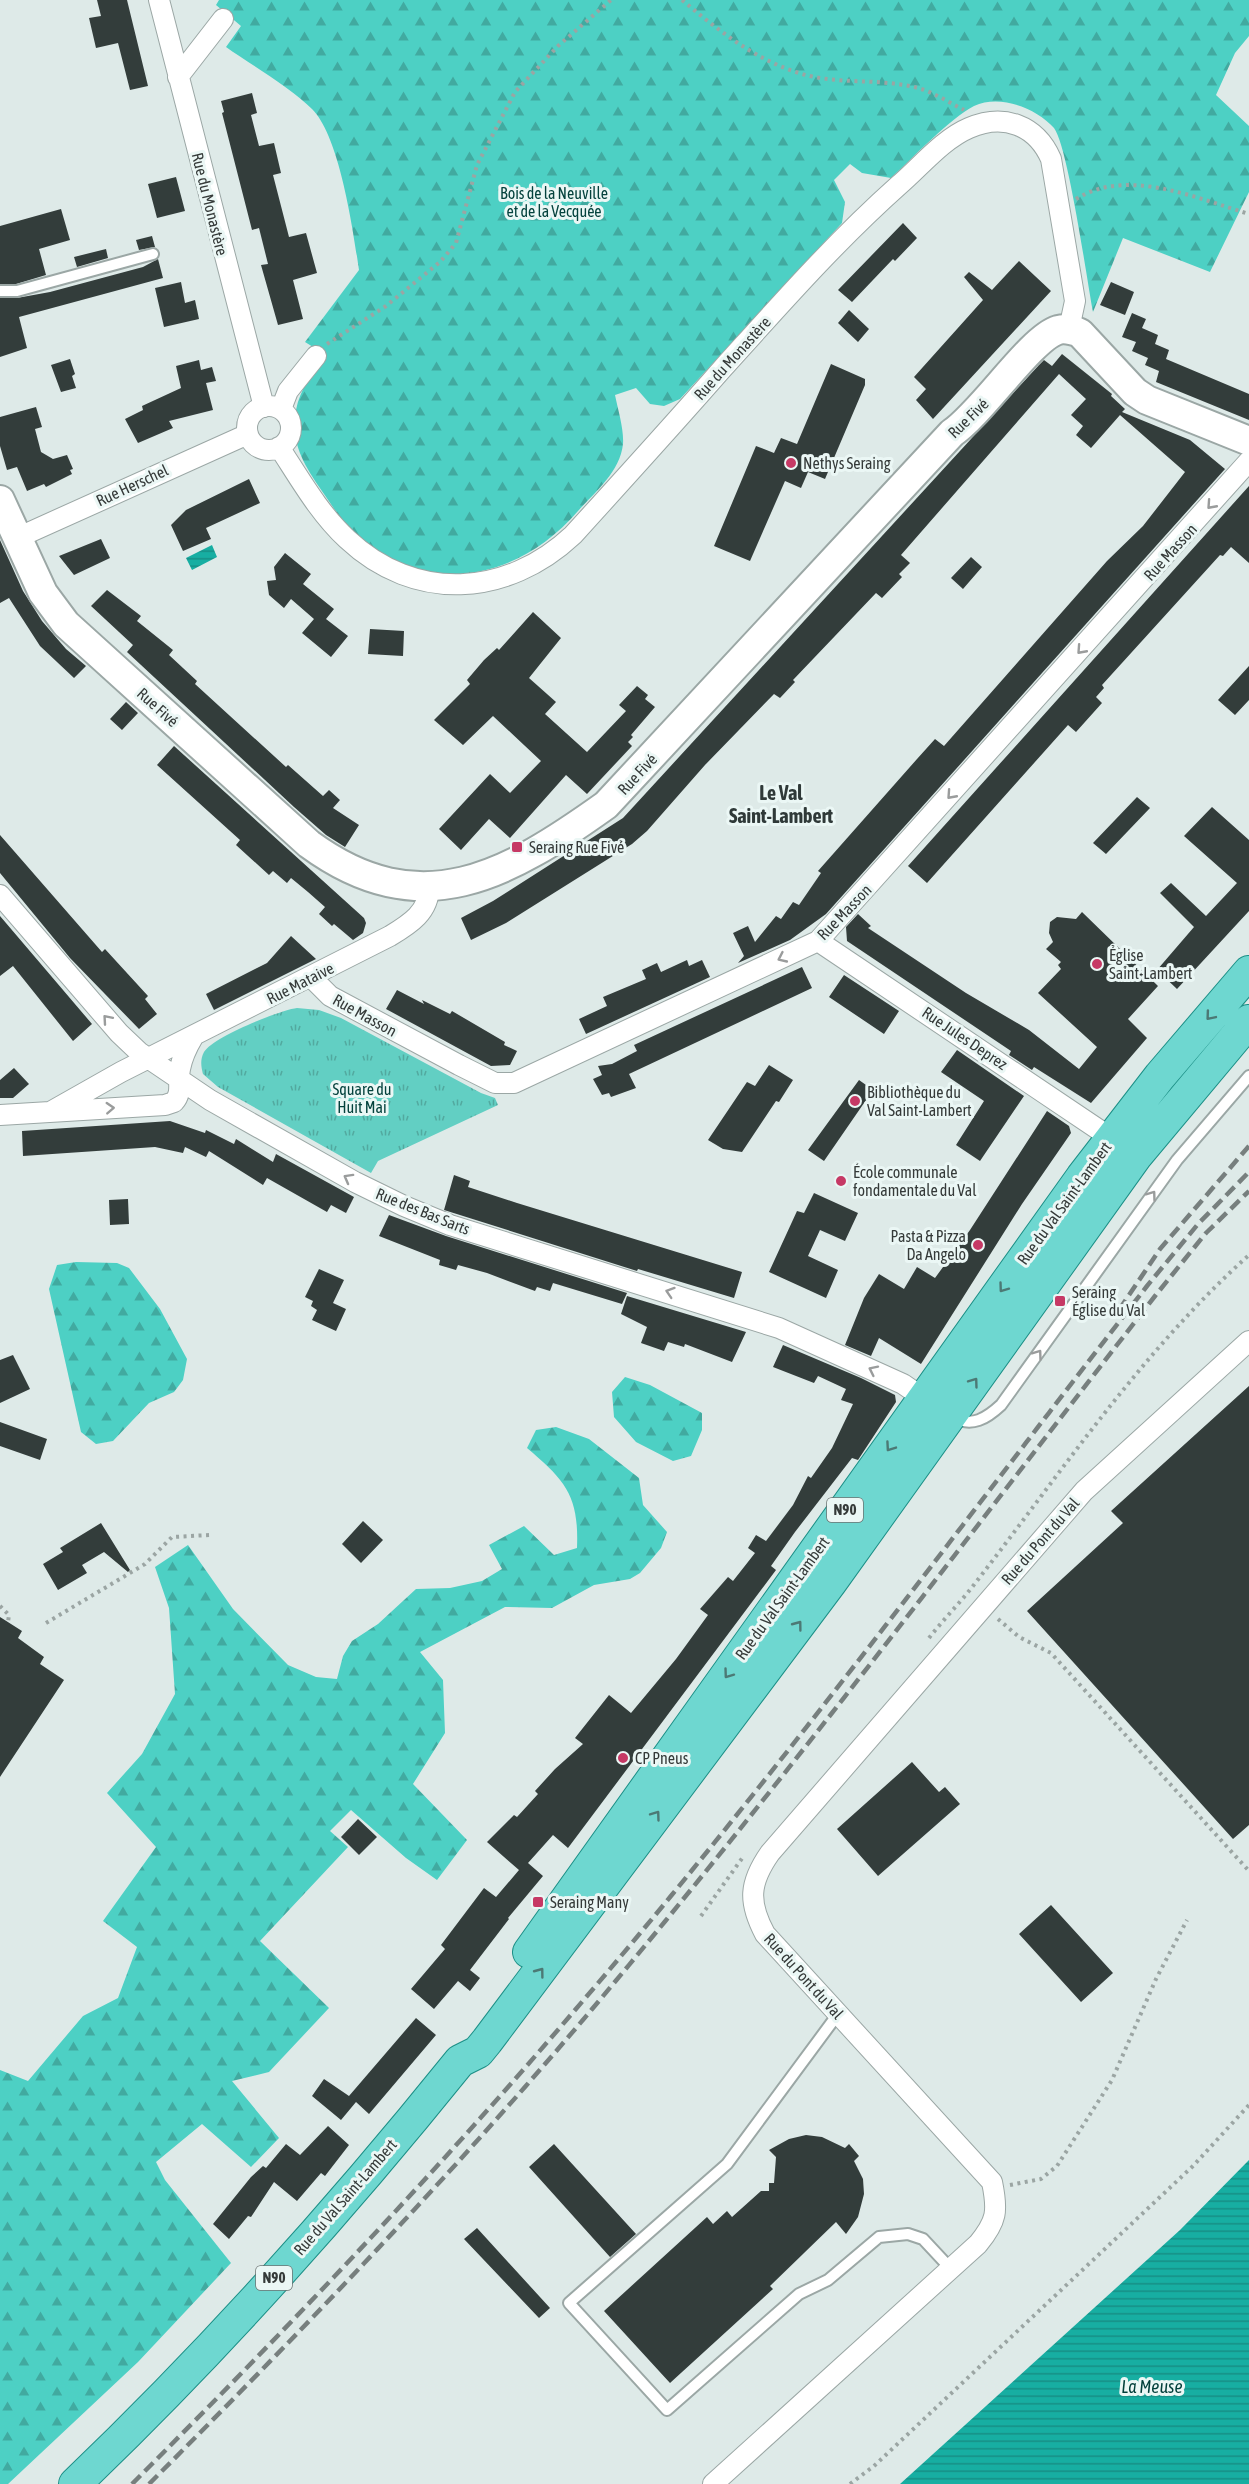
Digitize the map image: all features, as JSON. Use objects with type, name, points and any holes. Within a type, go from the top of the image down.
[{"type":"main road","name":"Rue du Val Saint-Lambert","points":[[460,2061],[464,2041],[1111,1137],[1249,972]]},
{"type":"main road","name":"Rue du Val Saint-Lambert","points":[[75,2484],[152,2410],[250,2306],[460,2061],[478,2052],[831,1582],[1136,1156],[1249,1021]]},
{"type":"street","name":"Rue du Monastère","points":[[159,0],[178,77],[272,408],[289,420],[290,432],[279,447],[328,519],[362,552],[385,566],[412,577],[452,584],[484,583],[515,575],[546,558],[573,535],[809,272],[878,204],[958,133],[993,122],[1017,123],[1042,142],[1051,159],[1076,301],[1069,329]]},
{"type":"street","points":[[178,77],[223,19]]},
{"type":"street","points":[[1069,329],[1089,341],[1135,392],[1249,441]]},
{"type":"street","name":"Rue Fivé","points":[[0,500],[43,593],[66,624],[309,844],[339,864],[390,883],[429,887],[468,882],[495,873],[563,835],[606,805],[952,433],[967,421],[1047,335],[1069,329]]},
{"type":"street","points":[[279,447],[264,449],[251,441],[247,427],[252,414],[272,408],[316,356]]},
{"type":"street","name":"Rue Herschel","points":[[17,538],[248,434]]},
{"type":"street","name":"Rue Masson","points":[[311,977],[317,986],[330,996],[459,1065],[495,1083],[514,1083],[818,941],[1249,460]]},
{"type":"street","name":"Rue Mataive","points":[[52,1111],[407,925],[425,907],[429,887]]},
{"type":"street","name":"Rue des Bas Sarts","points":[[0,895],[119,1033],[149,1059],[179,1081],[355,1182],[450,1225],[779,1328],[903,1384],[950,1415]]},
{"type":"street","name":"Rue Jules Deprez","points":[[818,941],[1136,1156]]},
{"type":"street","points":[[0,1114],[165,1105],[177,1098],[180,1092],[179,1081],[183,1059],[193,1037]]},
{"type":"street","name":"Rue du Pont du Val","points":[[992,2182],[765,1934],[755,1915],[752,1893],[757,1871],[770,1853],[1084,1491],[1249,1341]]},
{"type":"street","points":[[713,2484],[978,2244],[993,2226],[996,2204],[992,2182]]},
{"type":"lane","points":[[0,291],[17,291],[153,254]]},
{"type":"lane","points":[[950,1415],[967,1422],[979,1421],[989,1416],[1001,1405],[1177,1160],[1249,1076]]},
{"type":"lane","points":[[838,2014],[727,2164],[569,2303],[667,2410],[799,2294],[828,2280],[879,2237],[908,2234],[923,2240],[951,2269]]},
{"type":"path","points":[[316,356],[326,345],[386,306],[440,262],[456,243],[477,165],[515,92],[558,46],[611,0]]},
{"type":"path","points":[[682,0],[729,38],[764,59],[800,74],[828,79],[859,80],[915,87],[993,122]]},
{"type":"path","points":[[1062,215],[1076,198],[1094,189],[1114,185],[1147,187],[1182,193],[1249,214]]},
{"type":"path","points":[[1249,1255],[1172,1331],[1114,1400],[971,1588],[973,1597],[1019,1637],[1051,1653],[1249,1870]]},
{"type":"path","points":[[46,1623],[145,1564],[172,1537],[210,1535]]},
{"type":"path","points":[[0,1606],[9,1615],[8,1622]]},
{"type":"path","points":[[992,2182],[1024,2184],[1041,2179],[1057,2166],[1112,2080],[1156,1979],[1187,1920]]},
{"type":"path","points":[[850,2484],[874,2466],[1193,2166],[1249,2105]]},
{"type":"green space","name":"Bois de la Neuville et de la Vecquée","points":[[219,0],[1249,0],[1249,36],[1235,53],[1216,95],[1249,126],[1249,192],[1210,272],[1123,238],[1093,312],[1071,186],[1054,128],[1038,114],[1017,105],[995,102],[974,106],[943,129],[891,178],[862,173],[850,164],[834,180],[845,202],[842,223],[680,399],[664,406],[650,404],[636,388],[615,395],[623,438],[617,464],[599,489],[556,533],[531,551],[505,564],[477,572],[449,574],[420,570],[392,560],[358,538],[311,475],[297,444],[294,422],[298,402],[308,381],[326,355],[305,342],[359,270],[353,232],[338,162],[322,122],[312,109],[293,93],[226,47],[241,26],[216,5]]},
{"type":"green space","name":"Square du Huit Mai","points":[[297,1008],[319,1010],[341,1018],[481,1093],[495,1098],[498,1105],[378,1161],[371,1173],[218,1087],[203,1074],[202,1057],[210,1046],[248,1025]]},
{"type":"green space","points":[[76,1262],[117,1263],[129,1268],[160,1309],[187,1359],[183,1380],[174,1392],[149,1403],[113,1441],[96,1444],[81,1432],[49,1289],[57,1265]]},
{"type":"green space","points":[[625,1377],[650,1385],[702,1413],[702,1430],[691,1456],[673,1461],[636,1442],[614,1417],[612,1392]]},
{"type":"green space","points":[[556,1427],[589,1439],[639,1478],[643,1505],[667,1532],[661,1548],[640,1573],[630,1579],[594,1585],[552,1608],[505,1607],[420,1652],[443,1680],[445,1733],[413,1784],[467,1840],[437,1880],[406,1858],[351,1810],[330,1831],[348,1847],[260,1941],[329,2008],[269,2072],[232,2081],[279,2138],[251,2167],[202,2124],[156,2162],[165,2180],[231,2263],[138,2362],[8,2484],[0,2484],[0,2070],[28,2081],[83,2016],[118,1998],[137,1947],[103,1921],[156,1847],[107,1793],[142,1754],[175,1694],[169,1608],[155,1567],[188,1545],[233,1609],[288,1665],[316,1677],[337,1679],[343,1656],[352,1641],[378,1624],[416,1589],[450,1588],[482,1581],[502,1569],[489,1545],[524,1526],[554,1555],[577,1548],[576,1515],[567,1491],[552,1470],[527,1448],[536,1430]]},
{"type":"water","points":[[212,545],[217,557],[192,570],[186,558]]},
{"type":"water","name":"La Meuse","points":[[1249,2160],[1249,2484],[900,2484],[1180,2230]]},
{"type":"building","points":[[97,0],[127,0],[148,86],[130,90],[118,43],[96,48],[89,18],[101,16]]},
{"type":"building","points":[[252,93],[257,113],[251,115],[259,146],[274,143],[281,173],[273,175],[289,237],[306,233],[317,273],[293,280],[303,319],[278,325],[261,265],[268,264],[259,228],[252,230],[222,113],[224,112],[221,101]]},
{"type":"building","points":[[176,177],[185,211],[157,218],[148,184]]},
{"type":"building","points":[[61,209],[70,240],[39,249],[46,275],[16,284],[0,284],[0,226]]},
{"type":"building","points":[[903,223],[917,238],[895,261],[893,259],[852,302],[838,290]]},
{"type":"building","points":[[152,236],[155,247],[139,250],[136,240]]},
{"type":"building","points":[[106,249],[108,258],[77,267],[74,257]]},
{"type":"building","points":[[158,259],[163,278],[19,317],[27,348],[0,357],[0,298],[17,298],[50,292],[143,267]]},
{"type":"building","points":[[1019,261],[1051,291],[933,419],[916,400],[926,389],[914,377],[983,300],[964,277],[969,272],[992,290]]},
{"type":"building","points":[[181,282],[185,303],[195,300],[199,319],[164,327],[155,288]]},
{"type":"building","points":[[1111,282],[1134,292],[1125,315],[1100,305]]},
{"type":"building","points":[[849,310],[869,329],[858,342],[838,323]]},
{"type":"building","points":[[1132,313],[1146,319],[1142,328],[1158,335],[1155,344],[1169,350],[1166,359],[1249,394],[1249,420],[1156,382],[1159,371],[1145,365],[1148,358],[1132,351],[1136,342],[1122,337]]},
{"type":"building","points":[[1062,354],[1112,394],[1111,396],[1125,409],[1122,412],[1190,440],[1225,469],[826,914],[790,940],[738,963],[744,956],[733,933],[748,926],[755,942],[776,916],[781,919],[793,902],[799,905],[821,873],[818,871],[917,759],[935,739],[944,746],[1107,561],[1143,526],[1185,472],[1120,415],[1091,448],[1076,435],[1083,426],[1071,415],[1086,399],[1059,374],[901,555],[910,563],[899,574],[902,577],[882,598],[876,593],[793,680],[795,682],[780,698],[774,694],[705,765],[647,831],[632,844],[506,923],[471,940],[461,918],[493,901],[623,818],[1039,365],[1044,360],[1052,366]]},
{"type":"building","points":[[70,359],[75,374],[72,376],[76,388],[61,392],[51,365]]},
{"type":"building","points":[[199,360],[201,370],[212,367],[216,381],[206,383],[213,410],[169,421],[173,428],[138,443],[125,419],[143,410],[142,406],[181,388],[176,366]]},
{"type":"building","name":"Nethys Seraing","points":[[831,364],[865,379],[865,385],[825,479],[808,472],[801,488],[785,481],[750,561],[714,546],[756,446],[774,453],[781,438],[797,444]]},
{"type":"building","points":[[36,407],[42,427],[35,429],[41,452],[53,459],[67,455],[73,469],[70,470],[72,474],[46,487],[44,484],[27,491],[17,467],[7,470],[0,446],[0,417]]},
{"type":"building","points":[[249,479],[260,503],[206,528],[211,539],[183,551],[171,525],[186,510]]},
{"type":"building","points":[[1249,486],[1249,563],[1231,547],[1223,556],[1220,555],[1102,685],[1104,688],[1096,697],[1102,703],[1076,732],[1068,725],[927,883],[908,866]]},
{"type":"building","points":[[101,539],[110,558],[74,575],[59,556]]},
{"type":"building","points":[[0,540],[23,591],[42,621],[66,649],[86,666],[74,678],[40,646],[9,598],[0,603]]},
{"type":"building","points":[[285,553],[311,574],[303,584],[334,609],[326,619],[348,636],[331,657],[302,633],[314,619],[291,599],[284,608],[269,595],[267,581],[276,580],[274,567]]},
{"type":"building","points":[[971,557],[982,567],[963,589],[951,578]]},
{"type":"building","points":[[107,590],[141,616],[137,621],[173,650],[169,655],[197,681],[195,684],[286,767],[288,765],[323,796],[329,790],[340,800],[333,808],[359,825],[345,847],[326,835],[294,807],[127,652],[133,645],[91,606]]},
{"type":"building","points":[[533,612],[561,638],[529,678],[556,702],[545,714],[587,752],[626,711],[619,705],[637,686],[648,695],[645,699],[655,707],[631,735],[633,737],[628,742],[632,746],[587,794],[566,775],[510,838],[489,819],[461,850],[439,829],[490,774],[510,793],[541,761],[493,716],[463,745],[434,720],[470,684],[467,680],[484,660],[497,648],[499,650]]},
{"type":"building","points":[[370,629],[404,631],[403,656],[368,654]]},
{"type":"building","points":[[1249,666],[1249,700],[1235,715],[1218,700]]},
{"type":"building","points":[[126,702],[138,713],[122,730],[110,719]]},
{"type":"building","points":[[174,746],[364,918],[366,923],[363,933],[353,940],[334,924],[332,926],[319,914],[325,907],[308,892],[291,878],[287,883],[273,871],[269,875],[236,845],[240,840],[157,765]]},
{"type":"building","points":[[1137,797],[1150,808],[1106,854],[1093,843]]},
{"type":"building","points":[[1212,807],[1249,840],[1249,911],[1177,989],[1157,970],[1194,927],[1160,893],[1171,883],[1206,916],[1237,883],[1184,836]]},
{"type":"building","points":[[0,835],[102,952],[105,949],[148,996],[145,999],[157,1014],[139,1029],[70,958],[0,873]]},
{"type":"building","points":[[1082,912],[1158,986],[1128,1019],[1147,1038],[1091,1103],[1034,1067],[1032,1070],[1009,1055],[1011,1051],[847,941],[846,927],[858,914],[871,926],[868,928],[966,993],[1029,1030],[1079,1069],[1097,1047],[1038,993],[1061,969],[1058,965],[1061,962],[1046,949],[1053,942],[1049,933],[1050,922],[1057,917],[1076,919]]},
{"type":"building","points":[[0,916],[92,1024],[73,1041],[13,966],[0,976]]},
{"type":"building","points":[[291,936],[316,959],[214,1010],[206,994],[267,963]]},
{"type":"building","points":[[687,960],[689,966],[702,960],[710,977],[586,1034],[579,1019],[607,1006],[603,997],[646,979],[642,970],[657,963],[661,972]]},
{"type":"building","points":[[802,967],[812,988],[629,1074],[636,1088],[611,1097],[609,1093],[602,1095],[593,1079],[602,1075],[598,1066],[612,1064],[637,1051],[634,1045]]},
{"type":"building","points":[[844,975],[899,1011],[884,1034],[829,997]]},
{"type":"building","points":[[397,990],[450,1014],[452,1011],[505,1042],[504,1045],[517,1051],[510,1065],[491,1066],[386,1009]]},
{"type":"building","points":[[957,1050],[1024,1096],[980,1161],[956,1145],[984,1101],[941,1072]]},
{"type":"building","points":[[769,1065],[793,1080],[742,1152],[723,1149],[708,1140],[747,1082],[755,1086]]},
{"type":"building","points":[[14,1068],[29,1084],[13,1098],[0,1098],[0,1080]]},
{"type":"building","points":[[859,1080],[873,1090],[824,1161],[808,1150]]},
{"type":"building","points":[[1047,1111],[1069,1126],[1071,1133],[1022,1204],[921,1364],[879,1338],[871,1356],[845,1345],[864,1298],[879,1274],[904,1289],[917,1267],[935,1278],[970,1230]]},
{"type":"building","points":[[170,1121],[205,1133],[206,1130],[234,1144],[236,1139],[273,1162],[276,1154],[354,1197],[346,1213],[331,1205],[327,1212],[267,1178],[263,1185],[209,1151],[206,1157],[185,1147],[183,1153],[155,1147],[23,1156],[22,1131]]},
{"type":"building","points":[[454,1175],[470,1181],[468,1187],[742,1272],[734,1298],[638,1269],[637,1271],[444,1210]]},
{"type":"building","points":[[814,1193],[858,1213],[845,1241],[820,1230],[808,1256],[838,1270],[826,1298],[769,1272],[797,1211],[804,1213]]},
{"type":"building","points":[[128,1199],[129,1224],[110,1225],[109,1200]]},
{"type":"building","points":[[389,1215],[446,1236],[627,1293],[622,1304],[553,1283],[550,1291],[537,1287],[535,1291],[458,1265],[456,1270],[439,1265],[440,1260],[379,1236]]},
{"type":"building","points":[[319,1269],[344,1280],[333,1303],[346,1309],[336,1331],[312,1320],[317,1310],[311,1306],[313,1301],[305,1297]]},
{"type":"building","points":[[627,1296],[746,1332],[732,1362],[685,1344],[684,1347],[668,1342],[664,1351],[641,1343],[647,1327],[621,1314]]},
{"type":"building","points":[[783,1345],[895,1395],[896,1402],[858,1460],[852,1458],[795,1532],[771,1566],[776,1570],[568,1848],[553,1835],[528,1863],[543,1876],[508,1918],[470,1970],[480,1978],[470,1991],[458,1981],[434,2009],[411,1989],[445,1949],[441,1945],[484,1888],[496,1897],[519,1870],[487,1842],[514,1815],[517,1817],[538,1794],[535,1791],[583,1744],[575,1738],[609,1695],[631,1713],[676,1659],[708,1615],[700,1609],[728,1577],[733,1581],[755,1553],[748,1548],[756,1535],[766,1541],[793,1505],[808,1476],[811,1478],[832,1448],[853,1404],[841,1400],[846,1389],[818,1376],[814,1383],[773,1367]]},
{"type":"building","points":[[13,1355],[30,1389],[0,1403],[0,1360]]},
{"type":"building","points":[[1249,1386],[1249,1825],[1233,1839],[1027,1611],[1123,1523],[1111,1511]]},
{"type":"building","points":[[0,1422],[47,1439],[40,1460],[0,1446]]},
{"type":"building","points":[[363,1521],[383,1540],[361,1563],[342,1544]]},
{"type":"building","points":[[101,1523],[130,1570],[128,1572],[104,1552],[82,1565],[87,1573],[58,1590],[43,1564],[63,1552],[60,1548]]},
{"type":"building","points":[[0,1617],[22,1631],[18,1638],[44,1657],[40,1664],[64,1680],[0,1777]]},
{"type":"building","points":[[912,1762],[939,1792],[945,1787],[960,1804],[878,1876],[837,1829]]},
{"type":"building","points":[[358,1819],[377,1837],[359,1855],[341,1837]]},
{"type":"building","points":[[1051,1905],[1113,1973],[1081,2002],[1019,1934]]},
{"type":"building","points":[[416,2018],[436,2035],[369,2114],[356,2102],[341,2120],[312,2096],[324,2079],[349,2096]]},
{"type":"building","points":[[328,2126],[349,2145],[325,2176],[321,2173],[297,2201],[274,2182],[251,2217],[248,2216],[229,2239],[213,2224],[251,2177],[263,2166],[266,2168],[286,2144],[300,2155]]},
{"type":"building","points":[[806,2135],[822,2137],[845,2148],[849,2144],[859,2156],[854,2161],[863,2179],[864,2194],[858,2217],[846,2234],[836,2222],[770,2286],[773,2289],[670,2383],[604,2311],[707,2217],[713,2224],[727,2211],[732,2217],[761,2191],[769,2191],[769,2183],[774,2183],[776,2157],[769,2150],[789,2139]]},
{"type":"building","points":[[554,2144],[636,2234],[610,2257],[529,2167]]},
{"type":"building","points":[[477,2228],[550,2308],[539,2318],[464,2239]]},
{"type":"railway","points":[[1119,1310],[1160,1249],[1249,1146]]},
{"type":"railway","points":[[132,2484],[355,2255],[569,2017],[791,1747],[1147,1286],[1198,1224],[1249,1172]]},
{"type":"railway","points":[[149,2484],[370,2257],[478,2140],[582,2021],[801,1752],[1155,1296],[1206,1233],[1249,1191]]},
{"type":"place","name":"Nethys Seraing","points":[[791,463]]},
{"type":"place","name":"Seraing Rue Fivé","points":[[517,847]]},
{"type":"place","name":"Église Saint-Lambert","points":[[1097,964]]},
{"type":"place","name":"Bibliothèque du Val Saint-Lambert","points":[[855,1101]]},
{"type":"place","name":"École communale fondamentale du Val","points":[[841,1181]]},
{"type":"place","name":"Pasta & Pizza Da Angelo","points":[[978,1245]]},
{"type":"place","name":"Seraing Église du Val","points":[[1060,1301]]},
{"type":"place","name":"CP Pneus","points":[[623,1758]]},
{"type":"place","name":"Seraing Many","points":[[538,1902]]},
{"type":"district","name":"Le Val Saint-Lambert","points":[[781,804]]}]
